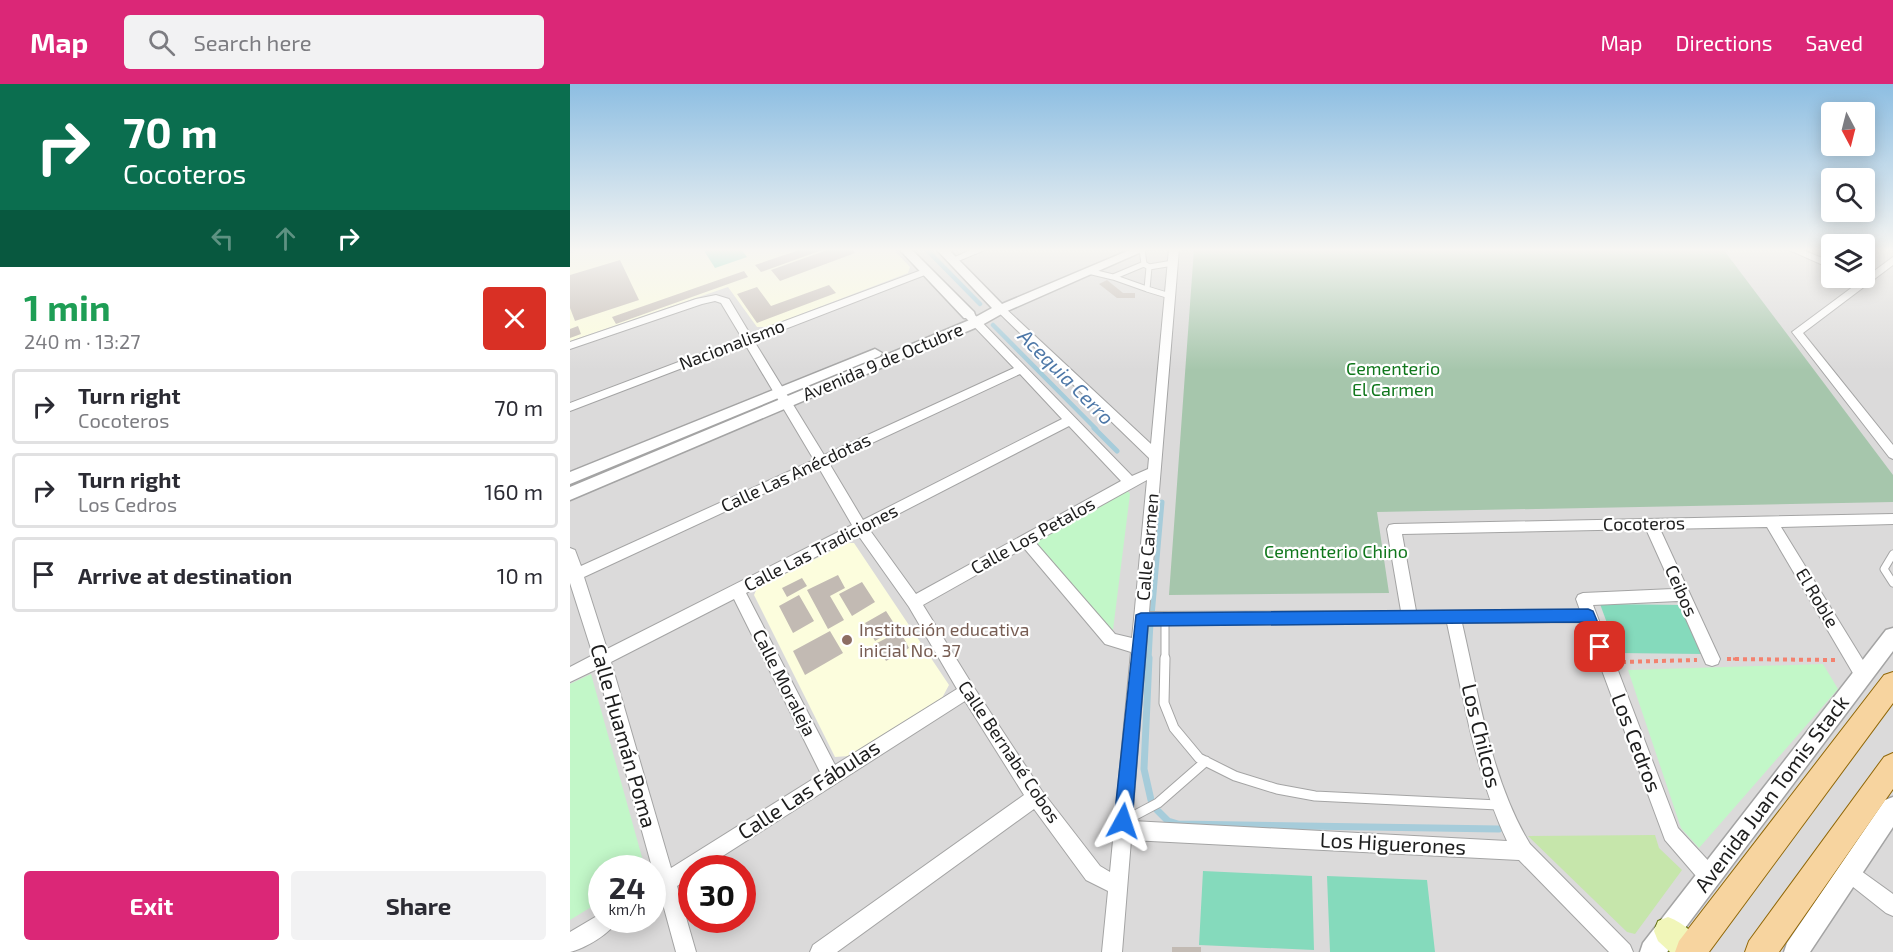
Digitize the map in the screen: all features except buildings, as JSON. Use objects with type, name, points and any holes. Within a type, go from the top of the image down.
[{"type":"main road","name":"Avenida Juan Tomis Stack","points":[[1678,948],[1893,683]]},
{"type":"main road","points":[[1761,952],[1893,766]]},
{"type":"street","name":"Nacionalismo","points":[[570,407],[878,290]]},
{"type":"street","points":[[945,290],[1130,482]]},
{"type":"street","points":[[981,290],[1155,465]]},
{"type":"street","name":"Avenida 9 de Octubre","points":[[570,494],[783,398],[1046,290]]},
{"type":"street","name":"Calle Carmen","points":[[1109,949],[1118,886],[1171,290]]},
{"type":"street","points":[[1849,290],[1797,332],[1893,454]]},
{"type":"street","name":"Calle Bernabé Cobos","points":[[570,346],[700,301],[716,298],[725,302],[861,528],[914,603],[967,691],[1036,797],[1093,873],[1118,886]]},
{"type":"street","name":"Calle Las Anécdotas","points":[[573,576],[1022,369]]},
{"type":"street","name":"Avenida 9 de Octubre","points":[[570,478],[783,398]]},
{"type":"street","name":"Calle Las Tradiciones","points":[[570,675],[1071,420]]},
{"type":"street","name":"Calle Los Petalos","points":[[914,603],[1130,482],[1155,465]]},
{"type":"street","name":"Cocoteros","points":[[1410,617],[1394,529],[1893,519]]},
{"type":"street","name":"El Roble","points":[[1771,521],[1858,667]]},
{"type":"street","name":"Ceibos","points":[[1650,523],[1712,659]]},
{"type":"street","points":[[1025,540],[1110,639],[1139,647]]},
{"type":"street","name":"Calle Huamán Poma","points":[[570,554],[573,576],[602,658],[651,855]]},
{"type":"street","name":"Calle Moraleja","points":[[737,590],[831,776]]},
{"type":"street","name":"Los Cedros","points":[[1683,595],[1583,599],[1671,834],[1709,876]]},
{"type":"street","points":[[1141,619],[1588,616]]},
{"type":"street","name":"Los Chilcos","points":[[1453,617],[1498,805],[1523,851]]},
{"type":"street","name":"Avenida Juan Tomis Stack","points":[[1678,948],[1709,876],[1858,667],[1893,636]]},
{"type":"street","name":"Calle Las Fábulas","points":[[666,882],[967,691]]},
{"type":"street","points":[[820,952],[1036,797]]},
{"type":"street","points":[[1796,952],[1893,808]]},
{"type":"street","name":"Los Higuerones","points":[[1123,826],[1523,851]]},
{"type":"street","points":[[1523,851],[1623,952]]},
{"type":"street","points":[[1850,872],[1893,906]]},
{"type":"street","name":"Calle Huamán Poma","points":[[666,904],[686,952]]},
{"type":"street","points":[[570,943],[588,932]]},
{"type":"lane","points":[[1149,290],[1170,296]]},
{"type":"lane","points":[[1893,554],[1884,569],[1893,584]]},
{"type":"lane","points":[[1165,619],[1164,703],[1174,728],[1198,758],[1235,776],[1277,789],[1315,796],[1498,805]]},
{"type":"lane","points":[[1123,826],[1206,762]]},
{"type":"path","points":[[1606,662],[1712,659],[1858,667]]},
{"type":"shaded area","points":[[570,290],[1893,290],[1893,952],[570,952]]},
{"type":"shaded area","points":[[570,290],[721,290],[570,341]]},
{"type":"shaded area","points":[[730,290],[865,290],[767,327],[757,327]]},
{"type":"shaded area","name":"Institución educativa inicial No. 37","points":[[847,543],[854,543],[949,685],[942,698],[849,756],[835,757],[754,595],[757,588]]},
{"type":"green space","name":"Cementerio El Carmen","points":[[1191,290],[1753,290],[1893,475],[1893,502],[1377,512],[1389,593],[1169,595]]},
{"type":"green space","points":[[1127,490],[1130,494],[1113,630],[1107,628],[1035,541]]},
{"type":"green space","points":[[1600,604],[1681,605],[1703,654],[1618,653]]},
{"type":"green space","points":[[1823,664],[1838,689],[1699,848],[1681,828],[1628,670]]},
{"type":"green space","points":[[591,674],[641,855],[588,855],[588,909],[570,920],[570,684]]},
{"type":"green space","points":[[1655,835],[1659,848],[1682,870],[1635,934],[1627,932],[1528,836]]},
{"type":"green space","points":[[1203,871],[1312,876],[1314,950],[1199,945]]},
{"type":"green space","points":[[1327,876],[1427,880],[1435,952],[1330,952]]},
{"type":"waterway","name":"Acequia Cerro","points":[[966,290],[980,304]]},
{"type":"waterway","name":"Acequia Cerro","points":[[993,325],[1096,429]]},
{"type":"waterway","name":"Acequia Cerro","points":[[1094,428],[1117,451]]},
{"type":"waterway","name":"Acequia Cerro","points":[[1152,616],[1162,502]]},
{"type":"waterway","name":"Acequia Cerro","points":[[1149,659],[1151,622]]},
{"type":"waterway","name":"Acequia Cerro","points":[[1149,658],[1144,769],[1151,800]]},
{"type":"waterway","points":[[1157,810],[1168,821],[1178,824],[1499,829]]},
{"type":"place","name":"Institución educativa inicial No. 37","points":[[847,640]]},
{"type":"route","points":[[1123,821],[1141,619],[1588,616],[1600,647]]},
{"type":"park label","name":"Cementerio Chino","points":[[1336,552]]}]
